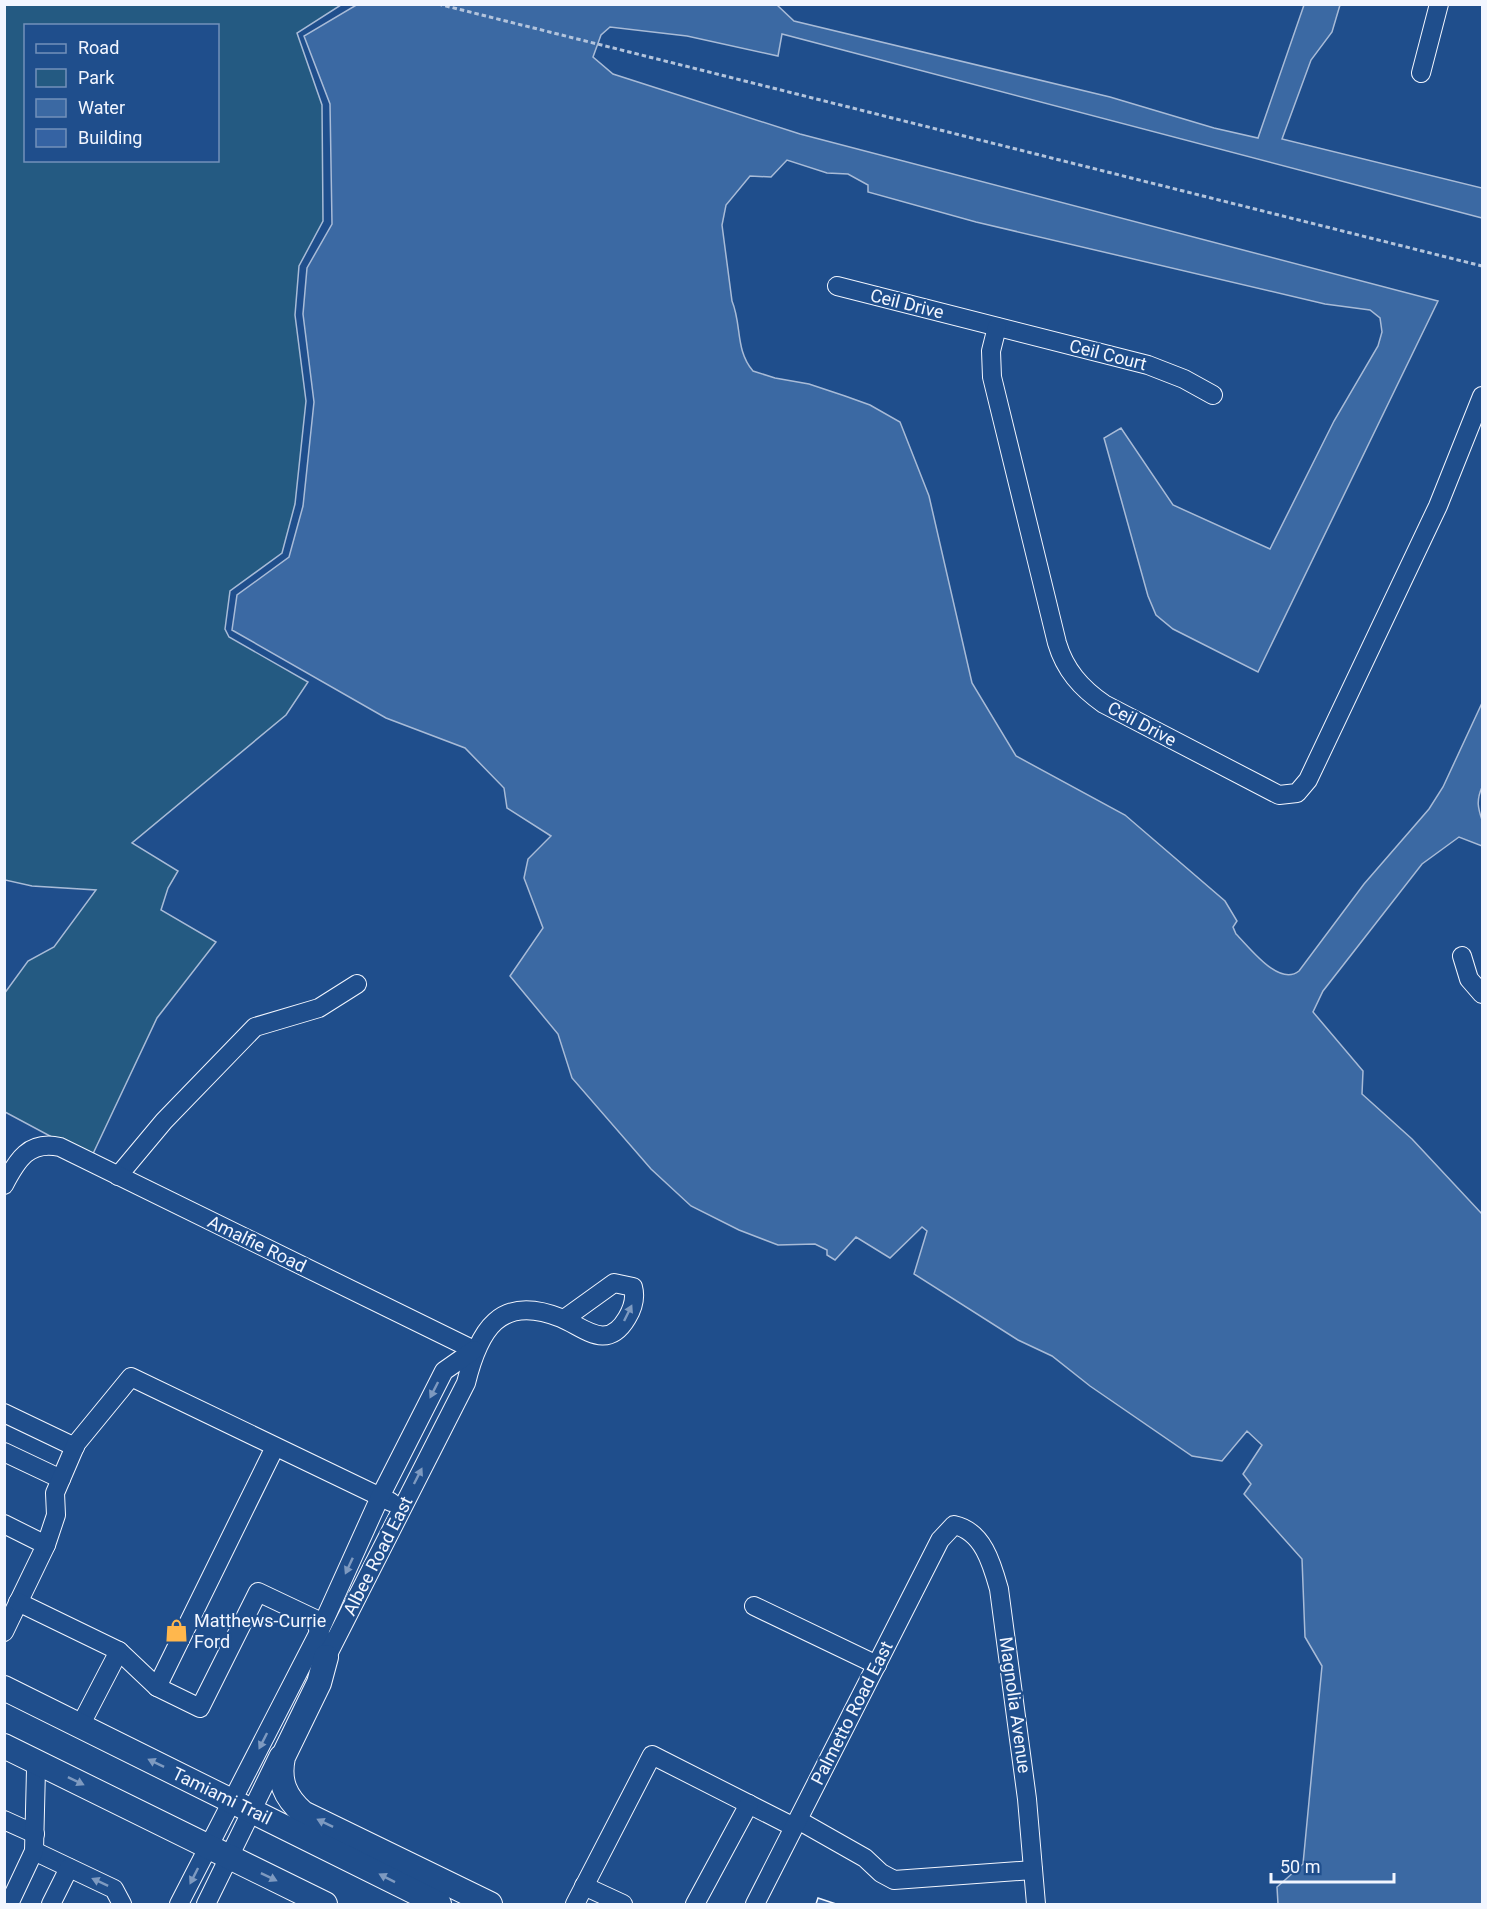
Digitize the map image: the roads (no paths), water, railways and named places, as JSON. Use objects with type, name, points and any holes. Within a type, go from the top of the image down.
[{"type":"main road","points":[[326,1657],[319,1683],[283,1757],[280,1771],[286,1794],[303,1812],[490,1905]]},
{"type":"main road","name":"Tamiami Trail","points":[[4,1688],[439,1905]]},
{"type":"main road","points":[[4,1746],[325,1905]]},
{"type":"street","points":[[1421,73],[1439,4]]},
{"type":"street","name":"Ceil Drive","points":[[837,286],[997,327],[991,351],[992,377],[1057,643],[1068,669],[1083,687],[1104,704],[1279,795],[1297,793],[1308,780],[1438,506],[1482,396]]},
{"type":"street","name":"Ceil Court","points":[[997,327],[1148,365],[1184,379],[1213,395]]},
{"type":"street","points":[[1462,956],[1469,979],[1482,994]]},
{"type":"street","points":[[118,1176],[164,1121],[255,1027],[319,1008],[357,984]]},
{"type":"street","name":"Amalfie Road","points":[[4,1185],[16,1161],[25,1152],[49,1145],[60,1148],[474,1350]]},
{"type":"street","name":"Albee Road East","points":[[243,1806],[326,1657],[466,1383],[474,1350],[482,1334],[500,1317],[522,1312],[551,1314],[564,1319]]},
{"type":"street","name":"Albee Road East","points":[[206,1905],[230,1857],[243,1806],[380,1497],[444,1371],[474,1350]]},
{"type":"street","points":[[326,1657],[315,1619],[258,1592],[200,1708],[157,1687],[119,1651],[10,1616],[46,1545],[56,1515],[55,1493],[75,1447],[131,1377],[402,1508]]},
{"type":"street","points":[[4,1413],[75,1447]]},
{"type":"street","points":[[157,1687],[275,1447]]},
{"type":"street","points":[[4,1452],[61,1479]]},
{"type":"street","points":[[4,1524],[46,1545]]},
{"type":"street","name":"Palmetto Road East","points":[[755,1905],[940,1540],[954,1525]]},
{"type":"street","name":"Magnolia Avenue","points":[[954,1525],[971,1531],[976,1536],[993,1568],[999,1589],[1027,1799],[1036,1905]]},
{"type":"street","points":[[754,1606],[877,1665]]},
{"type":"street","points":[[80,1726],[119,1651]]},
{"type":"street","points":[[575,1905],[652,1755],[749,1804],[796,1823],[865,1858],[881,1873],[894,1880],[1033,1870]]},
{"type":"street","points":[[9,1905],[35,1843],[36,1769],[40,1763]]},
{"type":"street","points":[[695,1905],[749,1804]]},
{"type":"street","points":[[179,1905],[208,1847],[243,1806]]},
{"type":"street","points":[[4,1820],[69,1868],[114,1889],[122,1905]]},
{"type":"street","points":[[51,1905],[69,1868]]},
{"type":"street","points":[[584,1886],[623,1905]]},
{"type":"water","points":[[358,4],[777,5],[794,21],[1110,97],[1214,128],[1258,138],[1304,5],[1340,5],[1332,32],[1311,60],[1282,139],[1482,188],[1482,218],[782,34],[778,56],[687,36],[610,27],[601,35],[593,57],[613,74],[800,134],[1438,301],[1258,672],[1173,629],[1156,615],[1148,596],[1104,438],[1121,428],[1173,505],[1270,549],[1334,421],[1378,346],[1382,332],[1380,318],[1370,310],[1325,304],[976,222],[868,192],[868,185],[848,174],[827,173],[787,160],[771,177],[750,176],[726,205],[722,225],[732,301],[741,346],[747,363],[753,371],[775,378],[809,384],[845,396],[870,405],[900,422],[929,496],[972,683],[1016,756],[1125,815],[1225,901],[1237,921],[1233,927],[1236,934],[1265,964],[1274,970],[1291,975],[1299,971],[1364,884],[1429,809],[1443,787],[1482,703],[1482,787],[1478,804],[1484,833],[1482,846],[1459,837],[1422,864],[1323,991],[1313,1012],[1363,1071],[1362,1094],[1412,1139],[1482,1214],[1482,1904],[1278,1904],[1277,1887],[1303,1864],[1322,1666],[1305,1637],[1302,1559],[1244,1494],[1251,1484],[1243,1474],[1262,1445],[1247,1431],[1222,1461],[1192,1456],[1090,1386],[1052,1356],[1018,1340],[914,1274],[927,1231],[922,1227],[890,1258],[856,1237],[835,1260],[827,1255],[827,1250],[815,1244],[778,1245],[739,1230],[691,1206],[651,1169],[572,1078],[558,1034],[510,976],[543,928],[524,878],[528,859],[551,836],[507,808],[504,788],[465,748],[386,718],[232,630],[237,595],[289,557],[303,506],[314,402],[303,314],[307,268],[332,224],[330,104],[304,36]]},
{"type":"place","name":"Matthews-Currie Ford","points":[[176,1631]]}]
